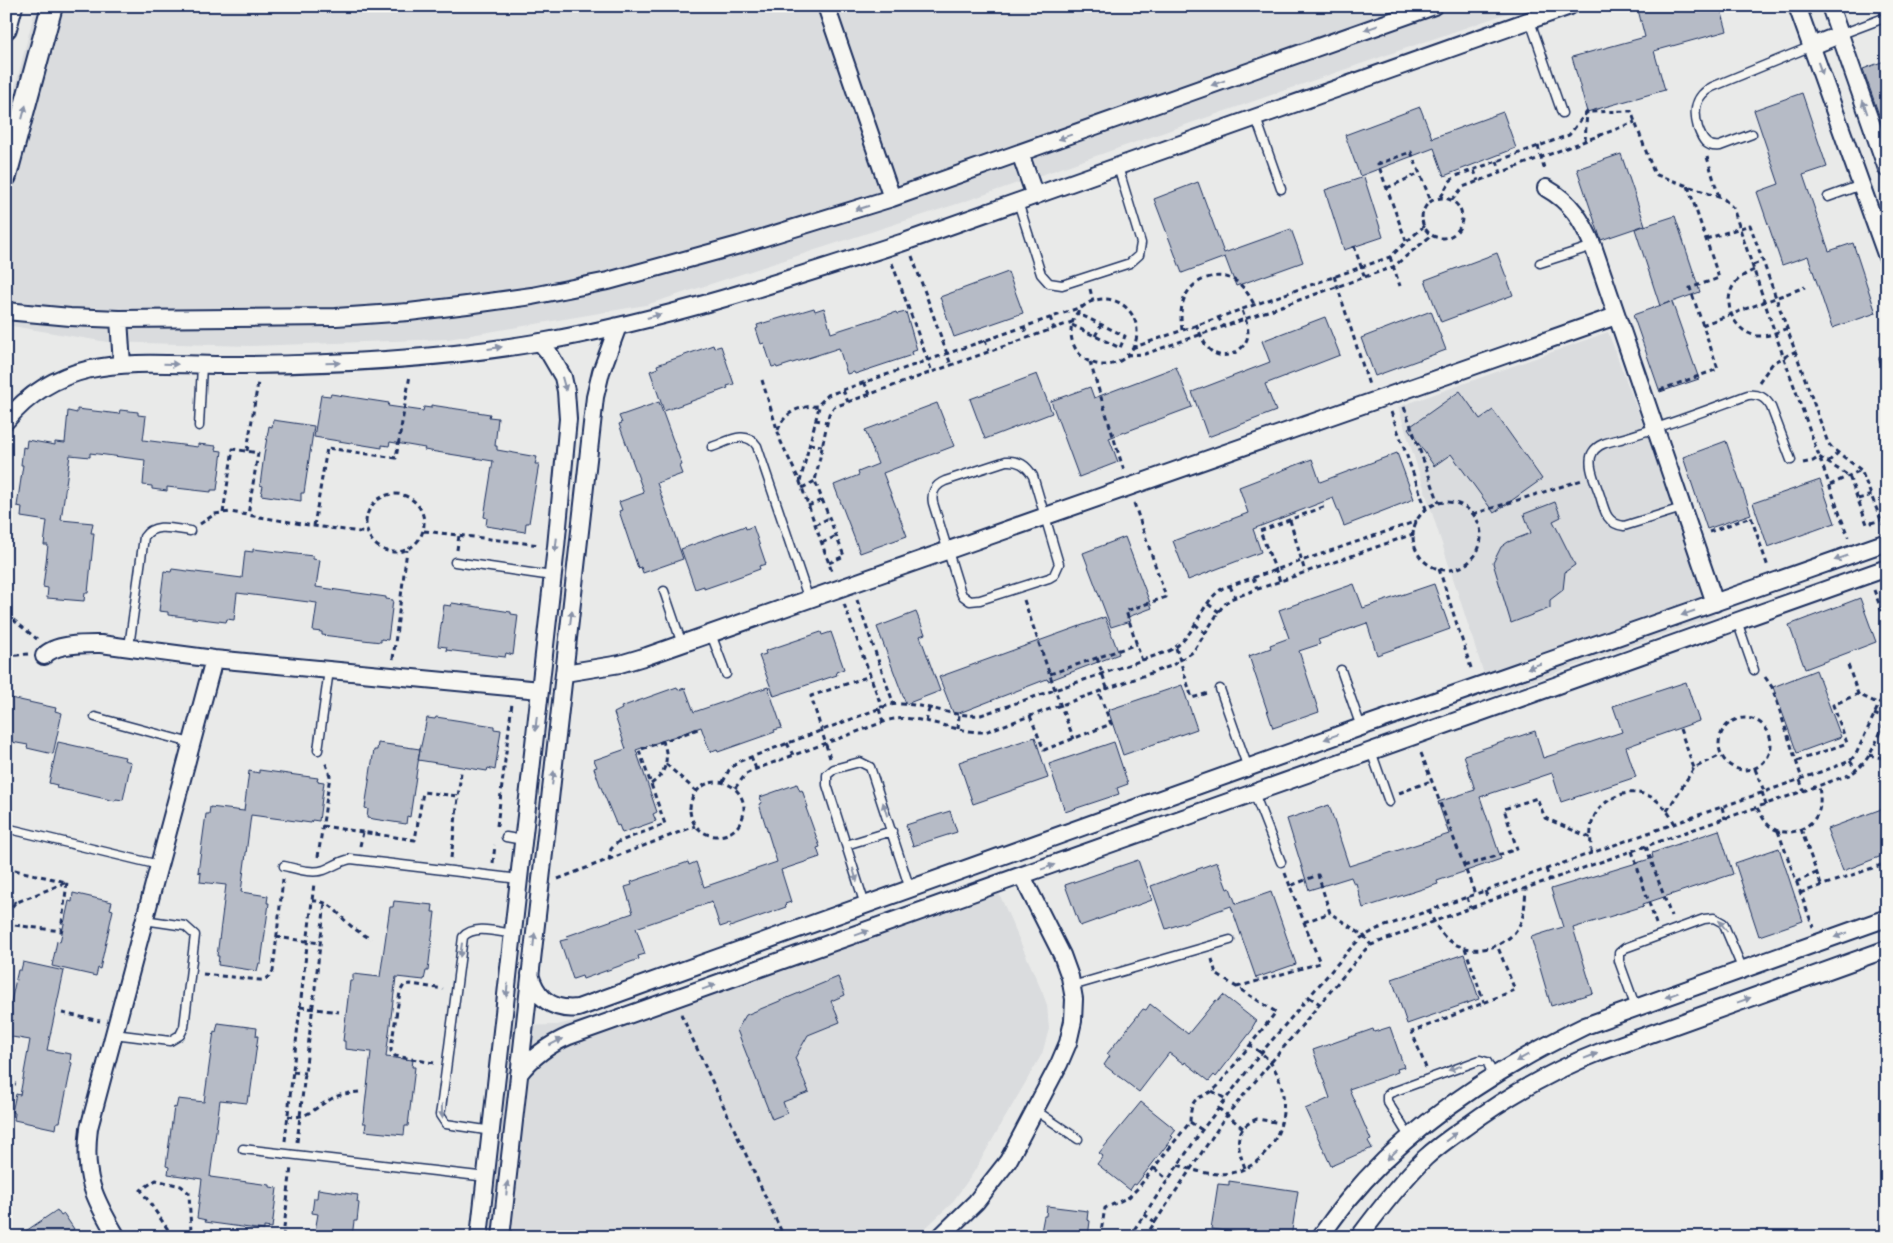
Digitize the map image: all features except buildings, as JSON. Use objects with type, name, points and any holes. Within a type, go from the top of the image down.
[{"type":"street","points":[[6,28],[12,6]]},
{"type":"street","points":[[6,176],[52,6]]},
{"type":"street","points":[[826,6],[892,198]]},
{"type":"street","points":[[6,312],[119,319],[336,317],[409,312],[532,296],[608,281],[730,248],[892,198],[1434,6]]},
{"type":"street","points":[[6,421],[31,395],[46,384],[63,376],[97,367],[122,365],[338,363],[413,358],[540,342],[618,326],[751,290],[887,248],[1570,6]]},
{"type":"street","points":[[1797,6],[1887,257]]},
{"type":"street","points":[[1830,6],[1887,169]]},
{"type":"street","points":[[1812,46],[1839,35]]},
{"type":"street","points":[[1020,153],[1035,196]]},
{"type":"street","points":[[1548,189],[1563,199],[1576,212],[1594,246],[1616,316],[1715,604]]},
{"type":"street","points":[[564,673],[620,664],[682,644],[1616,316]]},
{"type":"street","points":[[119,319],[122,365]]},
{"type":"street","points":[[501,1237],[595,397],[608,349],[618,326]]},
{"type":"street","points":[[479,1237],[556,547],[568,419],[566,391],[557,364],[540,342]]},
{"type":"street","points":[[564,464],[588,468]]},
{"type":"street","points":[[530,974],[533,984],[541,997],[553,1006],[578,1008],[1477,686],[1854,554],[1885,535]]},
{"type":"street","points":[[520,1074],[536,1055],[557,1041],[1887,568]]},
{"type":"street","points":[[48,653],[87,644],[129,647],[214,660],[540,690]]},
{"type":"street","points":[[118,1237],[101,1210],[92,1191],[87,1170],[86,1150],[89,1128],[214,660]]},
{"type":"street","points":[[940,1237],[976,1202],[993,1182],[1012,1154],[1036,1110],[1068,1043],[1073,1021],[1072,986],[1062,956],[1022,876]]},
{"type":"street","points":[[1320,1237],[1348,1200],[1410,1138],[1442,1112],[1494,1076],[1547,1044],[1577,1030],[1636,1008],[1887,918]]},
{"type":"street","points":[[1359,1237],[1397,1189],[1425,1158],[1479,1116],[1567,1064],[1887,949]]},
{"type":"street","points":[[1703,984],[1714,1011]]},
{"type":"street","points":[[618,994],[625,1017]]},
{"type":"lane","points":[[1839,35],[1884,18]]},
{"type":"lane","points":[[1530,21],[1562,113]]},
{"type":"lane","points":[[1752,134],[1715,147],[1706,143],[1702,140],[1694,111],[1698,99],[1706,90],[1812,46]]},
{"type":"lane","points":[[1256,118],[1281,189]]},
{"type":"lane","points":[[1018,202],[1041,274],[1050,283],[1062,285],[1130,263],[1139,255],[1142,243],[1118,167]]},
{"type":"lane","points":[[1828,197],[1861,185]]},
{"type":"lane","points":[[1540,263],[1594,246]]},
{"type":"lane","points":[[199,426],[202,364]]},
{"type":"lane","points":[[1682,508],[1624,526],[1616,525],[1607,517],[1594,476],[1590,458],[1596,448],[1755,394],[1767,401],[1771,407],[1791,460]]},
{"type":"lane","points":[[712,447],[744,437],[750,438],[757,446],[809,600]]},
{"type":"lane","points":[[1006,461],[1019,462],[1025,465],[1033,476],[1058,558],[1057,570],[1049,578],[980,600],[970,601],[962,595],[948,551],[932,498],[936,487],[945,481],[1006,461]]},
{"type":"lane","points":[[129,647],[144,537],[151,529],[156,527],[190,531]]},
{"type":"lane","points":[[455,562],[552,576]]},
{"type":"lane","points":[[664,591],[682,644]]},
{"type":"lane","points":[[1737,621],[1754,670]]},
{"type":"lane","points":[[711,634],[726,674]]},
{"type":"lane","points":[[318,750],[329,670]]},
{"type":"lane","points":[[1341,670],[1362,727]]},
{"type":"lane","points":[[1220,689],[1248,768]]},
{"type":"lane","points":[[94,717],[191,743]]},
{"type":"lane","points":[[1371,751],[1388,800]]},
{"type":"lane","points":[[865,906],[826,780],[827,775],[834,769],[860,762],[870,767],[910,889]]},
{"type":"lane","points":[[1254,793],[1281,862]]},
{"type":"lane","points":[[6,828],[159,865]]},
{"type":"lane","points":[[846,845],[892,831]]},
{"type":"lane","points":[[506,837],[524,840]]},
{"type":"lane","points":[[284,866],[315,872],[351,859],[519,879]]},
{"type":"lane","points":[[1636,1008],[1619,961],[1619,953],[1625,948],[1704,919],[1714,918],[1719,920],[1726,928],[1743,970]]},
{"type":"lane","points":[[115,1030],[165,1041],[176,1039],[183,1031],[195,940],[192,931],[181,924],[144,920]]},
{"type":"lane","points":[[492,1131],[450,1126],[442,1120],[440,1115],[463,937],[467,933],[477,930],[513,934]]},
{"type":"lane","points":[[1072,986],[1230,940]]},
{"type":"lane","points":[[1410,1138],[1387,1101],[1387,1096],[1390,1093],[1480,1060],[1487,1062],[1494,1076]]},
{"type":"lane","points":[[1036,1110],[1078,1139]]},
{"type":"lane","points":[[243,1149],[487,1177]]},
{"type":"path","points":[[1441,198],[1446,186],[1452,179],[1569,134],[1587,112],[1631,111],[1653,170],[1657,175],[1719,197],[1730,203],[1733,208],[1775,333],[1854,554]]},
{"type":"path","points":[[1585,141],[1587,112]]},
{"type":"path","points":[[1452,200],[1463,187],[1635,122]]},
{"type":"path","points":[[1702,140],[1719,197]]},
{"type":"path","points":[[1538,146],[1548,189]]},
{"type":"path","points":[[1406,241],[1378,164],[1411,152],[1431,201]]},
{"type":"path","points":[[1497,161],[1502,173]]},
{"type":"path","points":[[1474,170],[1478,181]]},
{"type":"path","points":[[1387,188],[1420,173]]},
{"type":"path","points":[[1644,396],[1718,369],[1690,288],[1719,278],[1687,185]]},
{"type":"path","points":[[1441,198],[1452,200],[1458,204],[1463,217],[1458,231],[1446,238],[1432,235],[1424,226],[1423,212],[1431,201],[1441,198]]},
{"type":"path","points":[[1706,239],[1750,225],[1828,443],[1861,470],[1872,495],[1885,535]]},
{"type":"path","points":[[1132,348],[1390,257],[1424,226]]},
{"type":"path","points":[[1126,355],[1145,354],[1365,278],[1393,267],[1432,235]]},
{"type":"path","points":[[907,241],[951,365]]},
{"type":"path","points":[[1354,246],[1365,278]]},
{"type":"path","points":[[887,248],[932,372]]},
{"type":"path","points":[[1390,257],[1400,286]]},
{"type":"path","points":[[1764,261],[1744,274],[1733,286],[1729,304],[1731,315],[1742,329],[1749,334],[1768,336],[1788,328]]},
{"type":"path","points":[[1182,330],[1182,303],[1186,294],[1200,280],[1218,276],[1234,280],[1246,290],[1254,304]]},
{"type":"path","points":[[1334,276],[1337,287],[1386,397],[1438,503]]},
{"type":"path","points":[[1702,325],[1805,287]]},
{"type":"path","points":[[800,482],[815,420],[824,397],[1102,299],[1112,300],[1121,304],[1134,319],[1136,338],[1132,348],[1118,361],[1109,364],[1090,362],[1082,357],[1076,349],[1072,341],[1072,323],[1077,313],[1084,306]]},
{"type":"path","points":[[1196,324],[1208,349],[1214,353],[1227,356],[1233,354],[1244,345],[1247,339],[1246,320],[1241,308]]},
{"type":"path","points":[[829,562],[844,556],[815,481],[831,410],[870,394],[1072,323],[1120,348],[1125,336],[1077,313]]},
{"type":"path","points":[[1050,317],[1054,328]]},
{"type":"path","points":[[1218,317],[1224,327]]},
{"type":"path","points":[[1095,336],[1101,325]]},
{"type":"path","points":[[1024,327],[1028,338]]},
{"type":"path","points":[[985,340],[989,352]]},
{"type":"path","points":[[1755,394],[1758,383],[1773,363],[1796,351]]},
{"type":"path","points":[[314,526],[327,448],[396,458],[413,358]]},
{"type":"path","points":[[1090,362],[1166,597],[1126,611],[1142,661]]},
{"type":"path","points":[[247,451],[260,364]]},
{"type":"path","points":[[762,380],[778,430],[800,482],[829,562],[845,587],[894,704]]},
{"type":"path","points":[[864,382],[870,394]]},
{"type":"path","points":[[843,390],[848,402]]},
{"type":"path","points":[[1386,397],[1426,509]]},
{"type":"path","points":[[778,430],[784,418],[795,410],[809,406],[819,406]]},
{"type":"path","points":[[815,420],[827,422]]},
{"type":"path","points":[[809,444],[822,446]]},
{"type":"path","points":[[223,513],[232,449],[258,453],[248,515]]},
{"type":"path","points":[[1828,462],[1838,453]]},
{"type":"path","points":[[1819,457],[1849,476],[1867,524],[1881,520]]},
{"type":"path","points":[[1830,485],[1861,470]]},
{"type":"path","points":[[1473,514],[1594,476]]},
{"type":"path","points":[[802,488],[815,481]]},
{"type":"path","points":[[397,493],[406,495],[419,506],[423,514],[424,531],[420,539],[407,550],[389,552],[374,543],[368,533],[366,519],[374,503],[380,498],[397,493]]},
{"type":"path","points":[[1858,499],[1872,495]]},
{"type":"path","points":[[808,506],[822,500]]},
{"type":"path","points":[[1438,503],[1457,504],[1466,508],[1478,522],[1480,541],[1473,558],[1457,568],[1439,569],[1422,560],[1414,543],[1413,534],[1417,520],[1426,509],[1438,503]]},
{"type":"path","points":[[1280,581],[1260,531],[1326,506]]},
{"type":"path","points":[[190,531],[215,514],[223,513],[368,533]]},
{"type":"path","points":[[1692,538],[1750,517],[1773,583]]},
{"type":"path","points":[[815,525],[829,518]]},
{"type":"path","points":[[1290,520],[1305,572]]},
{"type":"path","points":[[723,782],[733,765],[751,756],[880,708],[894,704],[904,704],[959,716],[981,714],[1142,661],[1176,648],[1185,641],[1217,592],[1417,520]]},
{"type":"path","points":[[424,531],[556,547]]},
{"type":"path","points":[[734,788],[746,774],[756,769],[883,722],[899,718],[985,732],[1180,662],[1193,652],[1225,603],[1235,597],[1413,534]]},
{"type":"path","points":[[822,543],[836,536]]},
{"type":"path","points":[[391,676],[407,550]]},
{"type":"path","points":[[1439,569],[1477,686]]},
{"type":"path","points":[[1868,575],[1887,625]]},
{"type":"path","points":[[1253,578],[1257,589]]},
{"type":"path","points":[[1230,586],[1235,597]]},
{"type":"path","points":[[845,587],[883,722]]},
{"type":"path","points":[[1019,588],[1074,738]]},
{"type":"path","points":[[1208,604],[1219,612]]},
{"type":"path","points":[[6,614],[48,653]]},
{"type":"path","points":[[1195,624],[1205,633]]},
{"type":"path","points":[[1050,674],[1137,644]]},
{"type":"path","points":[[1176,648],[1192,698],[1220,689]]},
{"type":"path","points":[[1097,658],[1107,688]]},
{"type":"path","points":[[1848,665],[1858,694],[1879,704]]},
{"type":"path","points":[[1754,670],[1766,677],[1772,687],[1804,792]]},
{"type":"path","points":[[834,769],[811,696],[870,676]]},
{"type":"path","points":[[1129,1237],[1218,1108],[1261,1053],[1350,949],[1364,936],[1377,929],[1429,910],[1850,761],[1856,754],[1887,687]]},
{"type":"path","points":[[496,836],[514,688]]},
{"type":"path","points":[[1030,716],[1044,750],[1111,724],[1098,692]]},
{"type":"path","points":[[1796,761],[1847,743],[1833,705],[1858,694]]},
{"type":"path","points":[[926,722],[929,709]]},
{"type":"path","points":[[1145,1237],[1227,1115],[1371,945],[1489,901],[1804,792],[1857,771],[1866,763],[1886,718],[1874,714]]},
{"type":"path","points":[[958,729],[959,716]]},
{"type":"path","points":[[1739,719],[1756,720],[1764,726],[1771,741],[1771,750],[1767,758],[1762,765],[1755,769],[1737,770],[1730,766],[1721,755],[1718,743],[1725,727],[1739,719]]},
{"type":"path","points":[[609,860],[611,849],[618,842],[665,824],[639,750],[698,729]]},
{"type":"path","points":[[1680,729],[1694,768]]},
{"type":"path","points":[[1414,736],[1475,894]]},
{"type":"path","points":[[651,784],[661,776],[666,764],[666,749],[663,742]]},
{"type":"path","points":[[787,743],[793,755]]},
{"type":"path","points":[[291,1154],[288,1116],[315,872],[330,776],[328,766],[318,750]]},
{"type":"path","points":[[1667,811],[1694,768],[1721,755]]},
{"type":"path","points":[[1869,755],[1887,759]]},
{"type":"path","points":[[751,756],[756,769]]},
{"type":"path","points":[[1850,761],[1857,771]]},
{"type":"path","points":[[666,764],[696,791]]},
{"type":"path","points":[[1755,769],[1766,805]]},
{"type":"path","points":[[450,871],[461,772]]},
{"type":"path","points":[[1388,800],[1432,781]]},
{"type":"path","points":[[723,782],[734,788],[740,794],[745,810],[743,819],[732,832],[717,837],[708,836],[701,832],[695,826],[689,812],[690,804],[696,791],[709,783],[723,782]]},
{"type":"path","points":[[1758,808],[1768,825],[1778,831],[1789,832],[1801,829],[1811,823],[1819,810],[1821,800],[1819,786]]},
{"type":"path","points":[[322,826],[415,840],[423,792],[458,796]]},
{"type":"path","points":[[1591,853],[1592,825],[1595,816],[1608,801],[1617,796],[1628,793],[1649,796],[1667,811],[1675,824]]},
{"type":"path","points":[[1464,866],[1517,849],[1504,809],[1537,798],[1545,818],[1591,838]]},
{"type":"path","points":[[1722,807],[1725,819]]},
{"type":"path","points":[[540,886],[695,826]]},
{"type":"path","points":[[1801,829],[1821,885]]},
{"type":"path","points":[[1778,831],[1818,943]]},
{"type":"path","points":[[491,876],[495,844]]},
{"type":"path","points":[[1646,846],[1676,929]]},
{"type":"path","points":[[1632,851],[1660,935]]},
{"type":"path","points":[[1800,892],[1887,863]]},
{"type":"path","points":[[192,973],[264,980],[268,978],[273,971],[284,866]]},
{"type":"path","points":[[6,868],[67,882]]},
{"type":"path","points":[[1546,869],[1550,880]]},
{"type":"path","points":[[1796,882],[1816,873]]},
{"type":"path","points":[[1237,987],[1320,963],[1290,886],[1318,875],[1330,913],[1364,936],[1371,945]]},
{"type":"path","points":[[6,914],[15,902],[67,882]]},
{"type":"path","points":[[6,931],[7,923],[61,931],[67,882]]},
{"type":"path","points":[[6,885],[15,902]]},
{"type":"path","points":[[1429,910],[1434,922],[1451,942],[1479,949],[1497,945],[1512,936],[1519,926],[1523,915],[1526,888]]},
{"type":"path","points":[[1485,890],[1489,901]]},
{"type":"path","points":[[1467,897],[1470,908]]},
{"type":"path","points":[[312,900],[331,905],[352,927],[371,939]]},
{"type":"path","points":[[283,1237],[291,1154],[300,1117],[325,902]]},
{"type":"path","points":[[1304,922],[1330,913]]},
{"type":"path","points":[[276,937],[320,942]]},
{"type":"path","points":[[1429,1078],[1412,1032],[1515,990],[1497,945]]},
{"type":"path","points":[[1100,1237],[1105,1208],[1129,1197],[1190,1122],[1191,1108],[1194,1102],[1199,1096],[1212,1091],[1276,1012],[1216,974],[1208,946]]},
{"type":"path","points":[[1465,947],[1484,1002]]},
{"type":"path","points":[[446,1065],[398,1057],[392,1054],[391,1047],[400,992],[404,986],[411,984],[456,991]]},
{"type":"path","points":[[1309,997],[1320,1004]]},
{"type":"path","points":[[675,1000],[784,1237]]},
{"type":"path","points":[[300,1007],[339,1012]]},
{"type":"path","points":[[62,1013],[115,1030]]},
{"type":"path","points":[[1178,1165],[1204,1173],[1232,1172],[1258,1161],[1267,1152],[1281,1123],[1284,1107],[1283,1094],[1271,1063],[1250,1044]]},
{"type":"path","points":[[293,1072],[305,1073]]},
{"type":"path","points":[[6,1083],[16,1084]]},
{"type":"path","points":[[1212,1091],[1226,1099]]},
{"type":"path","points":[[288,1116],[300,1117],[313,1112],[340,1095],[359,1092]]},
{"type":"path","points":[[1218,1108],[1243,1128]]},
{"type":"path","points":[[1245,1168],[1238,1150],[1238,1142],[1243,1128],[1257,1119],[1281,1123]]},
{"type":"path","points":[[1190,1122],[1202,1130]]},
{"type":"path","points":[[1154,1168],[1168,1180]]},
{"type":"path","points":[[173,1237],[140,1190],[156,1180],[181,1186],[189,1192],[191,1232]]},
{"type":"path","points":[[1144,1214],[1155,1222]]},
{"type":"path","points":[[185,1237],[191,1232],[232,1237]]},
{"type":"path","points":[[1133,1232],[1141,1237]]},
{"type":"shaded area","points":[[36,6],[1528,6],[963,202],[646,305],[448,339],[251,346],[107,342],[6,325],[6,123]]},
{"type":"shaded area","points":[[1608,332],[1715,616],[1491,696],[1398,407]]},
{"type":"shaded area","points":[[991,875],[1043,994],[1047,1005],[1049,1029],[1042,1054],[972,1175],[951,1204],[916,1237],[489,1237],[513,1026],[557,1025],[601,1015]]}]
